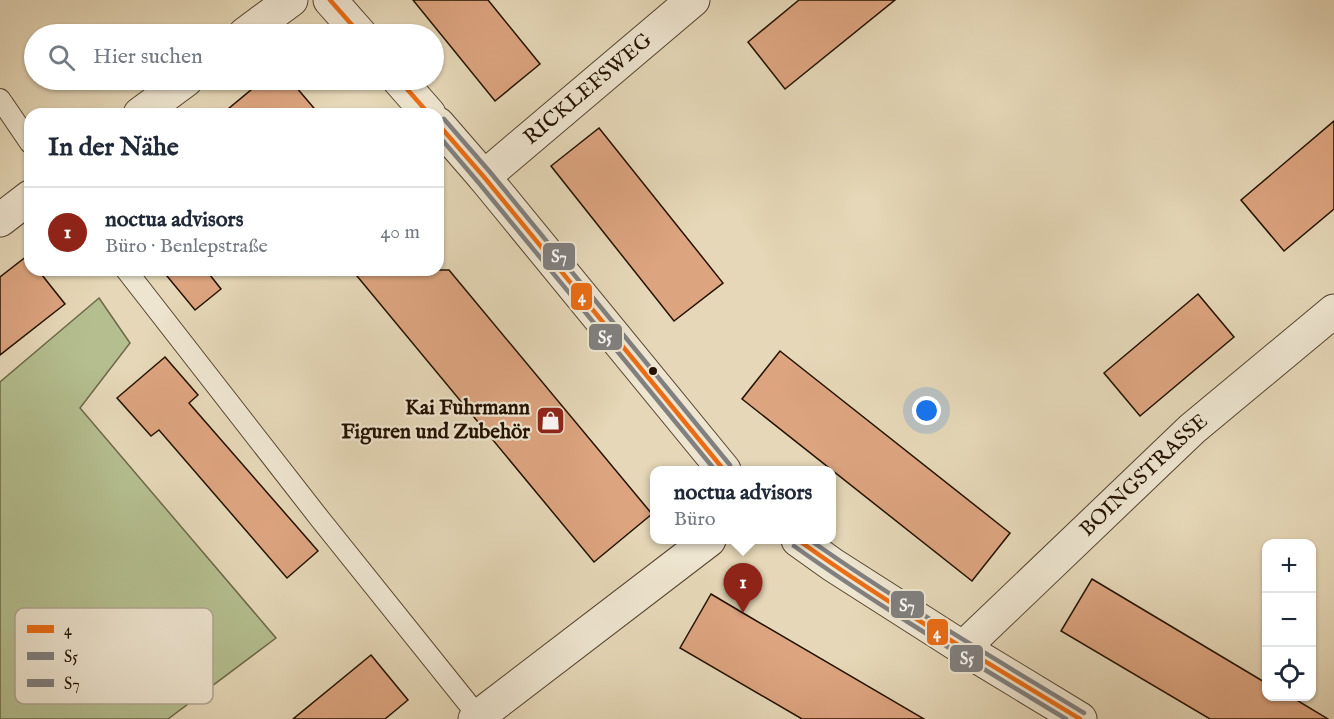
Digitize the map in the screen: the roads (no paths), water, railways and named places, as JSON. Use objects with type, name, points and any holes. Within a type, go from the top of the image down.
[{"type":"street","points":[[259,24],[291,0]]},
{"type":"street","points":[[330,0],[351,24]]},
{"type":"street","name":"RICKLEFSWEG","points":[[484,177],[693,0]]},
{"type":"street","points":[[148,108],[172,90]]},
{"type":"street","points":[[408,90],[424,108]]},
{"type":"street","points":[[444,131],[720,466]]},
{"type":"street","points":[[0,220],[24,202]]},
{"type":"street","name":"BOINGSTRASSE","points":[[963,648],[1192,429],[1334,311]]},
{"type":"street","points":[[476,718],[704,544]]},
{"type":"street","points":[[804,544],[963,648],[1080,719]]},
{"type":"lane","points":[[0,99],[24,133]]},
{"type":"lane","points":[[131,276],[476,718]]},
{"type":"place","name":"Kai Fuhrmann Figuren und Zubehör","points":[[551,420]]},
{"type":"place","name":"noctua advisors","points":[[743,613]]}]
